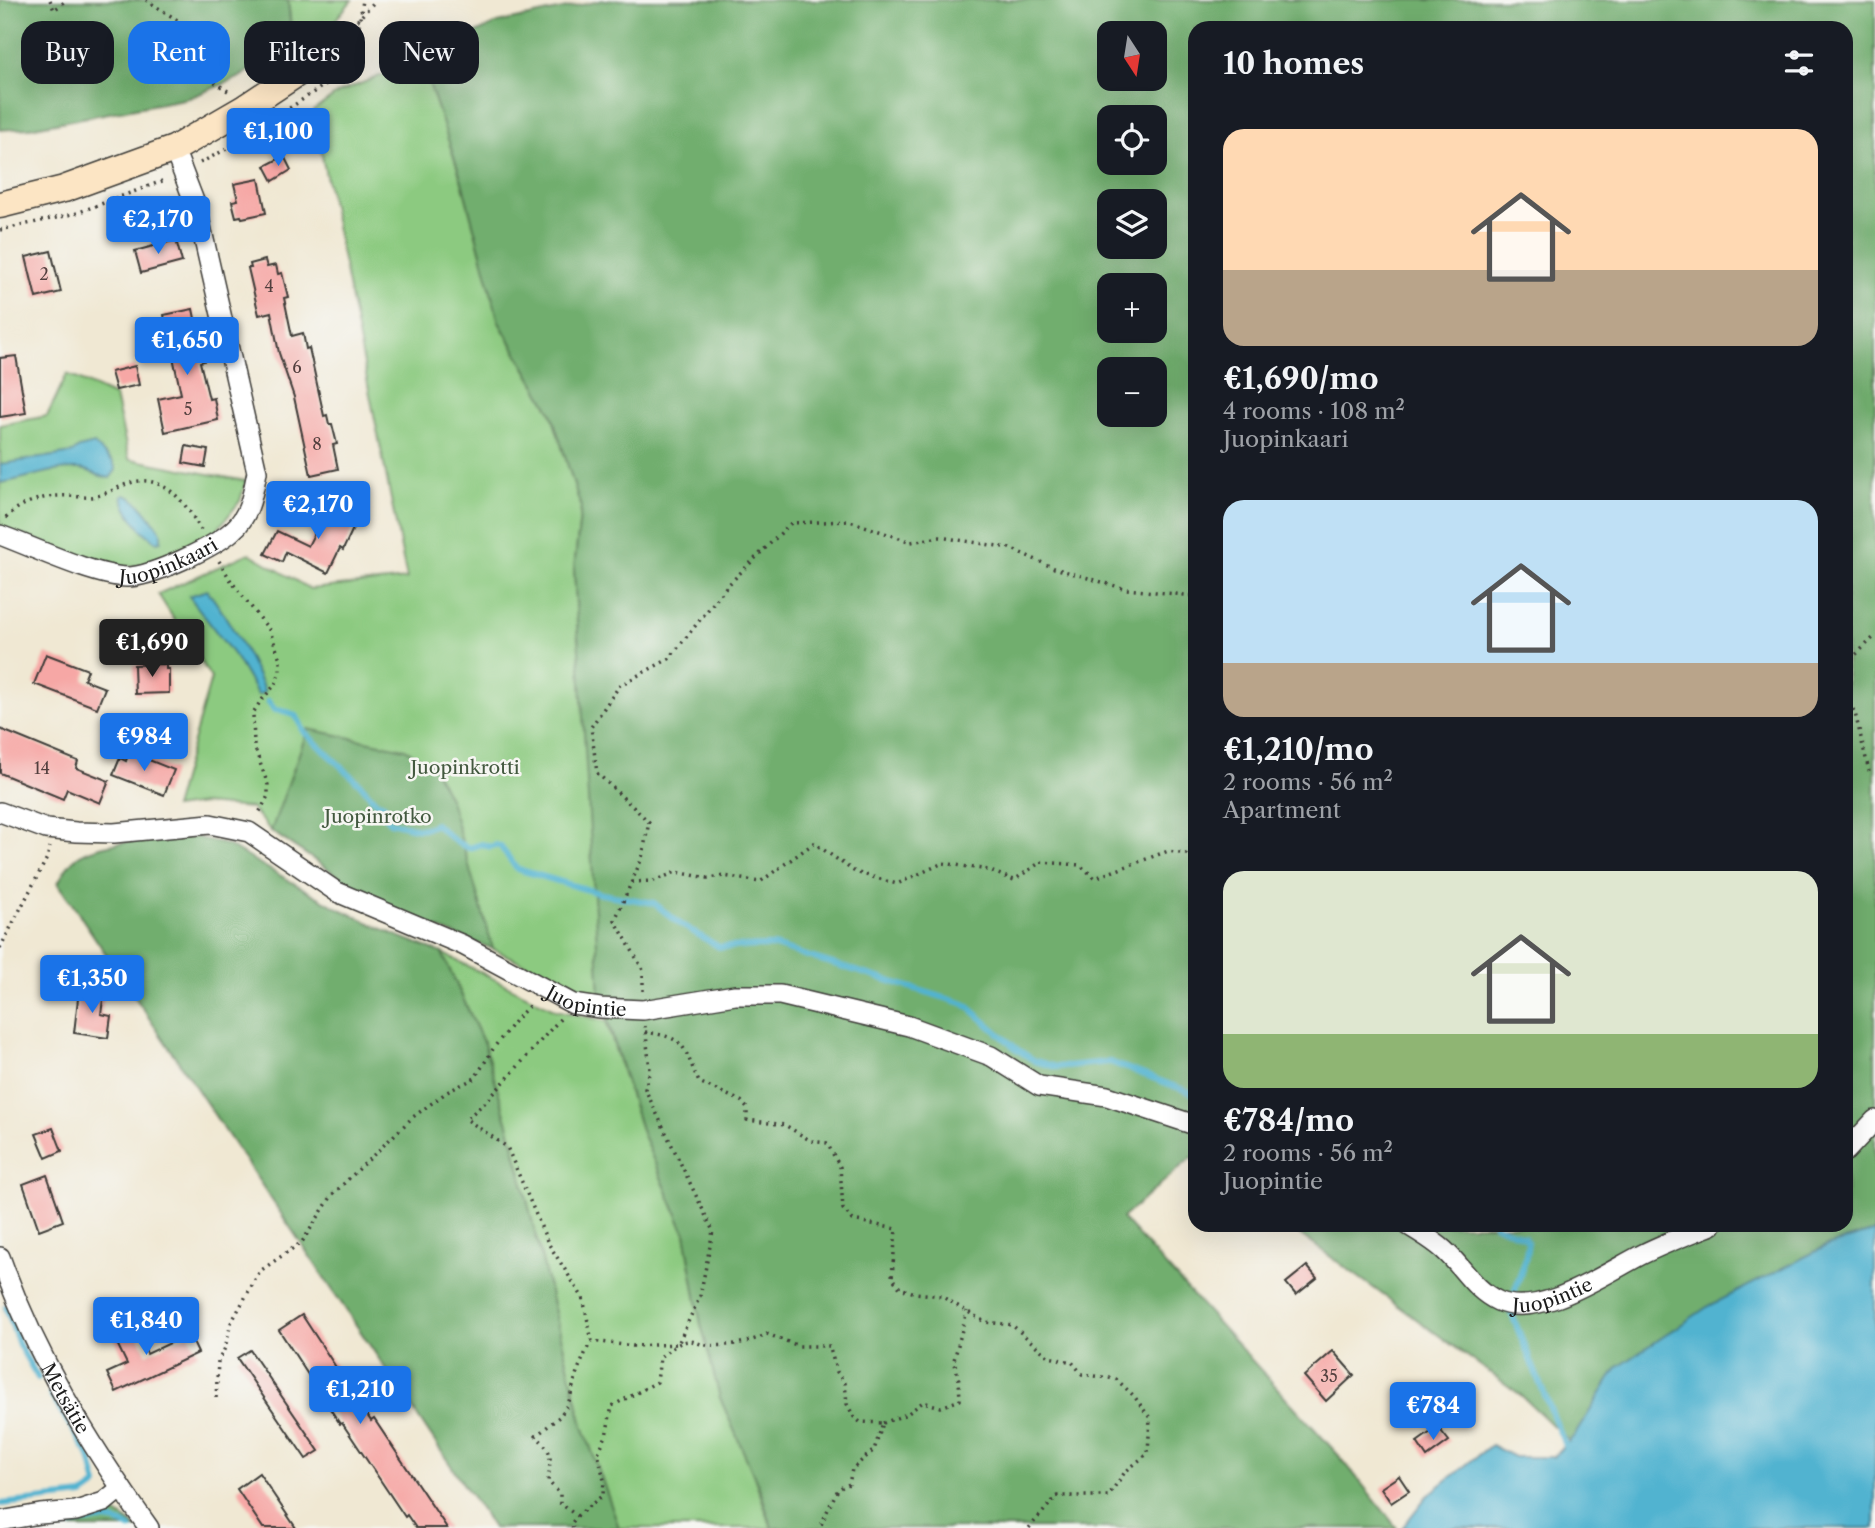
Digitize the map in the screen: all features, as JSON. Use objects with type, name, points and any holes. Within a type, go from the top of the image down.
[{"type":"street","points":[[0,205],[64,189],[174,149],[280,84]]},
{"type":"street","name":"Juopinkaari","points":[[0,535],[102,573],[128,577],[153,571],[211,545],[235,529],[252,502],[257,472],[197,209],[174,149]]},
{"type":"street","name":"Juopintie","points":[[0,812],[53,830],[114,833],[210,824],[249,832],[337,892],[463,944],[573,1004],[643,1010],[735,995],[780,995],[909,1026],[991,1056],[1039,1086],[1107,1096],[1188,1123]]},
{"type":"street","points":[[1853,1144],[1875,1120]]},
{"type":"street","name":"Juopintie","points":[[1418,1232],[1444,1250],[1478,1288],[1500,1303],[1528,1305],[1569,1293],[1642,1254],[1695,1232]]},
{"type":"street","name":"Metsätie","points":[[0,1258],[32,1336],[54,1380],[149,1528]]},
{"type":"street","points":[[0,1521],[76,1511],[104,1502],[121,1488]]},
{"type":"path","points":[[50,0],[54,10],[67,0]]},
{"type":"path","points":[[146,0],[182,23],[189,54],[211,80],[228,92],[243,109]]},
{"type":"path","points":[[360,21],[363,0]]},
{"type":"path","points":[[360,17],[376,0]]},
{"type":"path","points":[[1,524],[9,514],[41,498],[96,497],[132,481],[148,481],[172,490],[189,511],[231,582],[270,631],[280,659],[280,672],[275,685],[253,713],[254,746],[268,785],[268,796],[249,832]]},
{"type":"path","points":[[678,1345],[700,1296],[713,1231],[688,1184],[645,1089],[650,1070],[643,1010],[643,970],[615,920],[642,858],[649,822],[597,773],[590,727],[620,685],[669,659],[726,586],[791,523],[850,521],[911,542],[940,537],[1010,548],[1054,568],[1126,589],[1188,595]]},
{"type":"path","points":[[1853,657],[1875,636]]},
{"type":"path","points":[[1853,711],[1869,771]]},
{"type":"path","points":[[0,948],[47,858],[53,830]]},
{"type":"path","points":[[632,882],[653,881],[676,872],[708,878],[724,876],[760,882],[814,843],[855,872],[897,884],[943,863],[988,870],[1014,880],[1041,862],[1080,865],[1095,878],[1168,851],[1188,852]]},
{"type":"path","points":[[216,1398],[218,1361],[225,1349],[231,1323],[260,1271],[302,1242],[333,1194],[412,1117],[475,1078],[509,1027],[545,990]]},
{"type":"path","points":[[573,1004],[488,1100],[466,1119],[507,1147],[548,1242],[583,1298],[592,1341],[633,1346],[678,1345]]},
{"type":"path","points":[[645,1032],[670,1036],[680,1042],[699,1083],[741,1101],[747,1108],[747,1120],[785,1125],[811,1141],[827,1143],[840,1167],[843,1209],[853,1220],[896,1230],[892,1277],[900,1288],[941,1296],[985,1322],[1012,1325],[1049,1357],[1072,1362],[1082,1374],[1116,1379],[1133,1396],[1150,1418],[1148,1453],[1125,1472],[1108,1496],[1056,1496],[1029,1528]]},
{"type":"path","points":[[573,1528],[571,1524],[577,1516],[603,1494],[604,1480],[598,1452],[606,1436],[612,1406],[657,1382],[660,1357],[678,1345],[690,1341],[722,1346],[767,1335],[799,1346],[829,1346],[837,1371],[845,1383],[847,1404],[854,1418],[860,1422],[883,1423],[907,1414],[923,1402],[941,1407],[960,1400],[960,1380],[954,1360],[967,1310]]},
{"type":"path","points":[[577,1516],[560,1503],[560,1494],[548,1481],[552,1459],[547,1446],[536,1436],[559,1417],[568,1405],[577,1372],[589,1345]]},
{"type":"path","points":[[820,1528],[822,1518],[830,1511],[837,1490],[849,1484],[852,1469],[874,1450],[883,1423]]},
{"type":"green space","points":[[0,0],[288,0],[290,21],[244,21],[244,74],[238,78],[230,81],[230,21],[128,21],[128,84],[223,84],[189,98],[29,128],[0,130]]},
{"type":"green space","points":[[288,0],[352,0],[335,21],[290,21]]},
{"type":"green space","points":[[604,0],[1875,0],[1875,1231],[1826,1246],[1569,1441],[1522,1396],[1297,1232],[1853,1232],[1853,21],[1188,21],[1188,1160],[1122,1218],[1342,1459],[1397,1528],[772,1528],[761,1492],[720,1398],[701,1324],[685,1233],[642,1133],[600,995],[574,569],[581,507],[551,412],[499,322],[461,178],[429,84],[479,84],[479,32],[497,23]]},
{"type":"green space","name":"Juopinkrotti","points":[[379,76],[379,84],[429,84],[461,178],[499,322],[551,412],[581,507],[574,569],[578,641],[583,643],[600,995],[568,984],[493,949],[489,936],[393,912],[271,831],[251,808],[203,804],[174,808],[211,678],[158,594],[249,553],[310,589],[407,579],[313,111],[338,93]]},
{"type":"green space","points":[[67,374],[115,396],[129,459],[246,481],[240,501],[217,530],[203,542],[142,565],[122,567],[102,564],[0,527],[0,425],[47,416]]},
{"type":"green space","name":"Juopinrotko","points":[[308,729],[405,749],[432,765],[450,800],[493,949],[393,912],[271,831]]},
{"type":"green space","points":[[195,837],[227,845],[334,906],[393,934],[442,953],[484,1044],[510,1131],[583,1426],[619,1528],[493,1528],[58,883],[71,863],[88,851],[118,843]]},
{"type":"green space","points":[[442,953],[556,1010],[606,1021],[642,1133],[685,1233],[701,1324],[772,1528],[619,1528],[583,1426],[510,1131],[484,1044]]},
{"type":"green space","points":[[96,1512],[118,1514],[138,1528],[23,1528]]},
{"type":"water","points":[[94,444],[113,462],[116,470],[110,478],[83,469],[68,469],[0,483],[0,464],[72,453]]},
{"type":"water","points":[[125,495],[145,510],[161,532],[161,541],[157,542],[151,538],[135,522],[122,496]]},
{"type":"water","points":[[207,590],[239,639],[265,692],[258,695],[236,658],[189,596]]},
{"type":"water","points":[[1875,1231],[1875,1528],[1402,1528],[1427,1496],[1491,1445],[1514,1457],[1553,1457],[1574,1436],[1617,1368],[1707,1307],[1826,1246]]},
{"type":"building","points":[[284,156],[291,170],[273,181],[265,166]]},
{"type":"building","points":[[259,179],[266,213],[236,217],[232,201],[238,200],[234,184]]},
{"type":"building","points":[[176,240],[182,262],[141,273],[135,251]]},
{"type":"building","points":[[51,251],[61,292],[36,298],[26,257]]},
{"type":"building","points":[[265,260],[267,267],[276,265],[278,274],[282,273],[288,297],[284,298],[292,336],[303,333],[306,349],[309,348],[324,416],[327,415],[329,424],[332,424],[337,444],[333,445],[338,469],[311,475],[271,312],[259,315],[248,268],[251,268],[250,264]]},
{"type":"building","points":[[193,309],[204,361],[200,362],[209,399],[214,398],[218,420],[165,432],[158,399],[181,394],[164,315]]},
{"type":"building","points":[[16,356],[26,413],[0,417],[0,358]]},
{"type":"building","points":[[135,366],[139,385],[116,390],[111,372]]},
{"type":"building","points":[[186,446],[208,450],[205,467],[183,463]]},
{"type":"building","points":[[329,504],[358,518],[343,550],[340,548],[328,573],[286,552],[282,562],[265,554],[277,531],[308,546]]},
{"type":"building","points":[[46,654],[88,670],[84,680],[105,688],[97,708],[34,684]]},
{"type":"building","points":[[166,664],[166,669],[169,669],[169,693],[135,694],[134,665]]},
{"type":"building","points":[[0,729],[78,761],[76,768],[109,781],[100,803],[67,789],[63,799],[0,773]]},
{"type":"building","points":[[129,752],[174,770],[164,795],[113,775],[120,758],[126,761]]},
{"type":"building","points":[[79,990],[104,993],[101,1014],[111,1016],[108,1038],[74,1033]]},
{"type":"building","points":[[53,1128],[62,1151],[46,1158],[36,1134]]},
{"type":"building","points":[[47,1175],[63,1221],[39,1230],[23,1184]]},
{"type":"building","points":[[1307,1266],[1317,1278],[1296,1295],[1286,1283]]},
{"type":"building","points":[[302,1315],[371,1421],[374,1419],[447,1528],[416,1528],[407,1515],[405,1517],[342,1423],[340,1424],[279,1330]]},
{"type":"building","points":[[131,1321],[147,1354],[189,1334],[198,1353],[116,1392],[107,1373],[127,1364],[111,1331]]},
{"type":"building","points":[[250,1350],[319,1451],[306,1459],[237,1358]]},
{"type":"building","points":[[1333,1351],[1354,1375],[1326,1401],[1304,1376]]},
{"type":"building","points":[[1438,1427],[1449,1441],[1427,1457],[1417,1442]]},
{"type":"building","points":[[259,1473],[296,1528],[263,1528],[237,1489]]},
{"type":"building","points":[[1399,1476],[1409,1491],[1391,1503],[1381,1488]]},
{"type":"waterway","points":[[268,701],[275,710],[286,711],[297,717],[303,731],[376,802],[384,805],[386,817],[390,822],[418,829],[435,824],[456,842],[469,848],[482,844],[500,846],[517,869],[602,894],[654,903],[680,924],[719,947],[774,946],[965,1004],[1018,1050],[1035,1061],[1056,1067],[1110,1062],[1188,1091]]},
{"type":"waterway","points":[[1512,1232],[1525,1237],[1528,1242],[1515,1290]]},
{"type":"waterway","points":[[6,1307],[19,1345],[38,1378]]},
{"type":"waterway","points":[[1510,1310],[1565,1445]]},
{"type":"waterway","points":[[1,1504],[83,1495],[97,1485],[90,1457],[50,1394]]},
{"type":"waterway","points":[[54,1528],[102,1520],[121,1523],[130,1528]]}]
